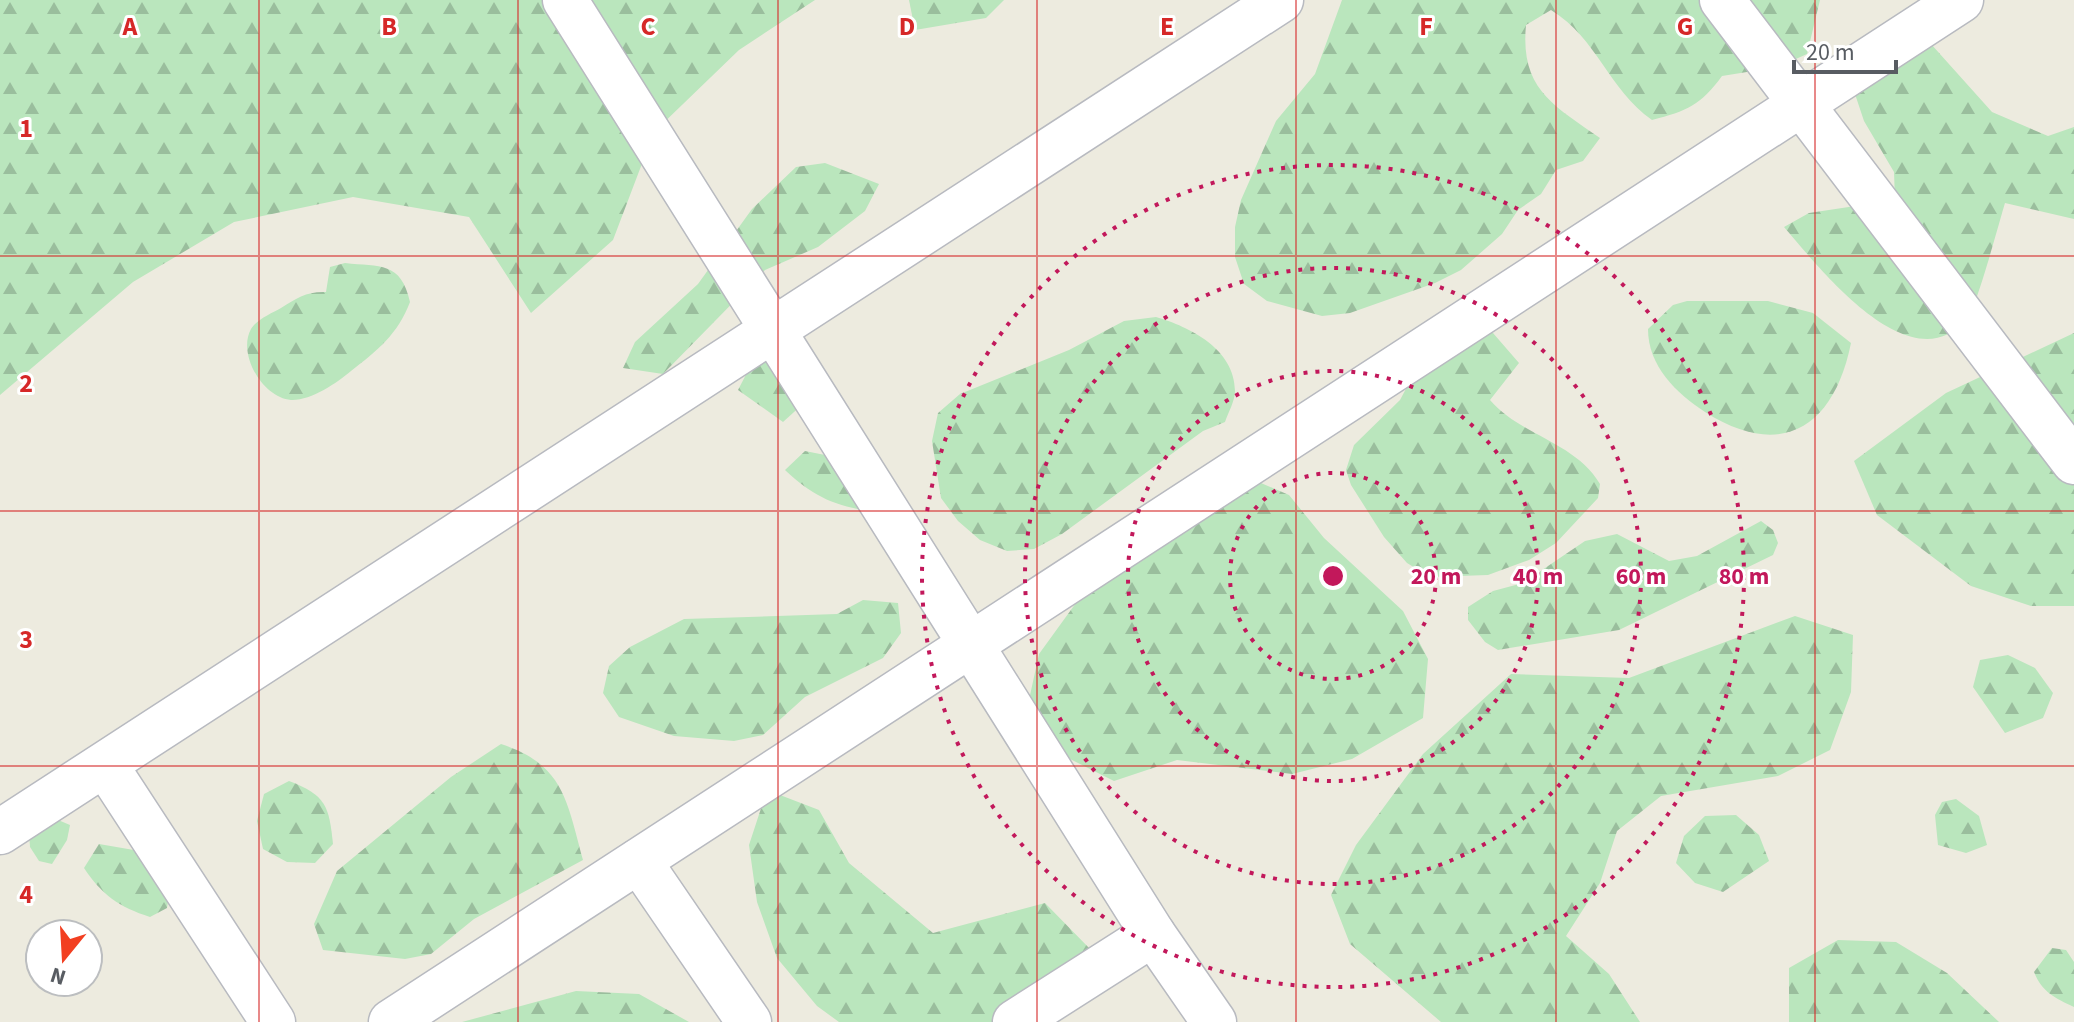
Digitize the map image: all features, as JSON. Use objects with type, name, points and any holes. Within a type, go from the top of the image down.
[{"type":"street","points":[[565,0],[1153,934],[1214,1022]]},
{"type":"street","points":[[0,832],[1281,0]]},
{"type":"street","points":[[1722,0],[2074,462]]},
{"type":"street","points":[[391,1022],[1961,0]]},
{"type":"street","points":[[106,766],[273,1022]]},
{"type":"street","points":[[639,861],[749,1022]]},
{"type":"street","points":[[1015,1022],[1153,934]]},
{"type":"green space","points":[[0,0],[815,0],[739,50],[654,132],[613,240],[531,313],[469,217],[353,197],[234,222],[133,282],[0,395]]},
{"type":"green space","points":[[909,0],[1004,0],[986,18],[915,30]]},
{"type":"green space","points":[[1342,0],[1820,0],[1807,54],[1778,67],[1722,76],[1692,106],[1652,120],[1624,94],[1592,49],[1567,22],[1551,10],[1526,25],[1528,65],[1534,80],[1554,105],[1600,138],[1583,161],[1556,170],[1541,194],[1518,210],[1502,234],[1461,270],[1435,283],[1350,313],[1322,316],[1267,301],[1244,284],[1235,257],[1235,227],[1241,200],[1276,121],[1315,74]]},
{"type":"green space","points":[[1931,44],[1992,112],[2048,136],[2074,127],[2074,219],[2005,203],[1967,319],[1944,336],[1919,338],[1893,330],[1867,313],[1842,291],[1784,227],[1809,213],[1895,200],[1894,172],[1864,121],[1854,91]]},
{"type":"green space","points":[[825,163],[879,184],[865,211],[818,247],[765,270],[663,374],[623,368],[635,342],[698,284],[752,209],[796,167]]},
{"type":"green space","points":[[345,263],[379,266],[395,273],[401,279],[410,302],[405,313],[386,341],[323,390],[298,400],[271,392],[250,362],[247,350],[251,329],[260,320],[297,298],[326,292],[330,267]]},
{"type":"green space","points":[[1687,301],[1768,301],[1813,313],[1851,343],[1832,396],[1818,415],[1800,427],[1781,434],[1758,434],[1733,427],[1684,396],[1658,367],[1648,329],[1673,305]]},
{"type":"green space","points":[[1156,317],[1196,334],[1219,352],[1227,363],[1235,391],[1225,422],[1203,431],[1062,534],[1034,549],[1007,551],[980,540],[958,521],[941,498],[932,441],[938,413],[960,394],[1069,350],[1124,321]]},
{"type":"green space","points":[[1480,327],[1493,333],[1519,363],[1490,400],[1517,422],[1577,458],[1600,484],[1598,498],[1556,543],[1529,560],[1488,575],[1430,577],[1407,563],[1384,537],[1351,485],[1346,470],[1354,445],[1400,400],[1408,385]]},
{"type":"green space","points":[[2074,333],[2074,606],[2031,606],[1971,586],[1877,515],[1854,461],[1946,393]]},
{"type":"green space","points":[[777,352],[814,394],[783,422],[738,390],[751,365]]},
{"type":"green space","points":[[805,451],[835,457],[881,512],[841,505],[818,495],[796,480],[785,470]]},
{"type":"green space","points":[[1240,474],[1289,495],[1324,538],[1403,611],[1428,659],[1423,718],[1352,759],[1292,774],[1177,760],[1114,781],[1064,756],[1027,709],[1039,654],[1139,516]]},
{"type":"green space","points":[[1761,521],[1773,530],[1778,543],[1773,555],[1619,630],[1498,650],[1485,642],[1468,620],[1468,607],[1493,591],[1523,583],[1585,541],[1617,534],[1669,561],[1697,556]]},
{"type":"green space","points":[[863,600],[898,603],[901,633],[883,658],[805,697],[763,735],[734,741],[674,736],[619,717],[603,693],[609,666],[630,647],[684,619],[837,614]]},
{"type":"green space","points":[[1795,616],[1853,635],[1851,692],[1830,750],[1778,776],[1661,796],[1617,831],[1600,883],[1566,936],[1609,974],[1640,1022],[1441,1022],[1350,944],[1331,895],[1356,845],[1423,754],[1511,674],[1629,678]]},
{"type":"green space","points":[[2008,655],[2035,668],[2053,693],[2043,718],[2005,733],[1973,687],[1980,660]]},
{"type":"green space","points":[[501,744],[538,762],[560,788],[583,860],[474,919],[431,954],[405,959],[323,950],[314,924],[337,871],[451,777]]},
{"type":"green space","points":[[289,781],[318,797],[330,820],[333,844],[315,863],[287,862],[263,849],[257,821],[264,794]]},
{"type":"green space","points":[[767,790],[819,810],[849,863],[933,933],[1045,903],[1091,950],[1029,1022],[839,1022],[817,1006],[777,958],[757,902],[749,845]]},
{"type":"green space","points":[[1956,799],[1979,816],[1987,845],[1966,853],[1938,845],[1935,815],[1942,802]]},
{"type":"green space","points":[[1736,815],[1759,835],[1769,861],[1723,892],[1695,883],[1676,863],[1684,836],[1705,816]]},
{"type":"green space","points":[[51,817],[70,825],[67,840],[52,864],[39,861],[30,847],[29,833]]},
{"type":"green space","points":[[99,844],[157,854],[171,880],[167,908],[150,917],[129,909],[105,893],[84,868]]},
{"type":"green space","points":[[1838,940],[1896,942],[1947,973],[1999,1022],[1789,1022],[1789,968]]},
{"type":"green space","points":[[2052,948],[2066,950],[2074,962],[2074,1007],[2050,994],[2034,972]]},
{"type":"green space","points":[[576,991],[639,994],[689,1022],[462,1022]]}]
